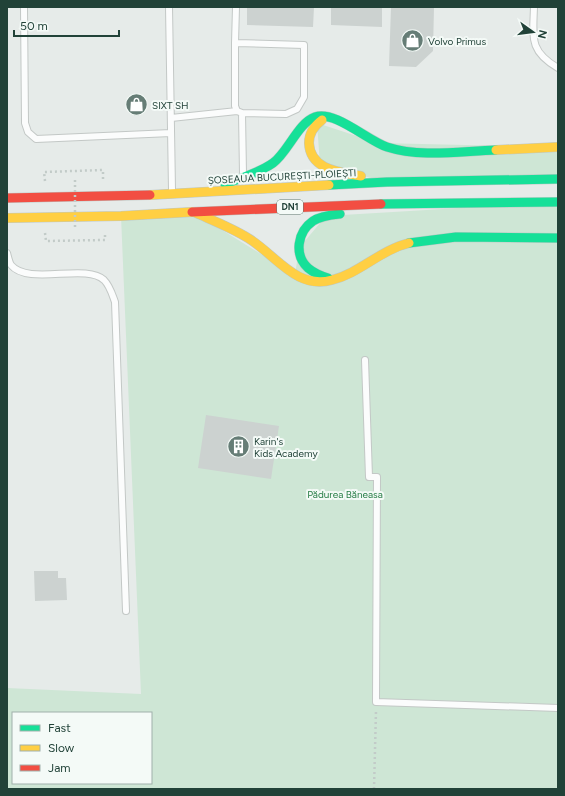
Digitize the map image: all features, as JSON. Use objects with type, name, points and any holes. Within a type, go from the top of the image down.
[{"type":"highway","points":[[199,192],[243,178],[273,163],[286,150],[307,121],[317,116],[329,117],[345,123],[386,147],[412,153],[455,153],[558,147]]},
{"type":"highway","points":[[329,117],[317,123],[309,136],[310,152],[314,160],[320,165],[331,169],[387,182]]},
{"type":"highway","name":"ȘOSEAUA BUCUREȘTI-PLOIEȘTI","points":[[7,198],[173,194],[387,182],[558,179]]},
{"type":"highway","name":"DN1","points":[[7,218],[388,204],[558,202]]},
{"type":"highway","points":[[339,279],[318,275],[305,264],[301,257],[299,248],[302,233],[312,222],[326,216],[388,204]]},
{"type":"highway","points":[[193,212],[243,235],[268,252],[294,275],[304,280],[322,283],[339,279],[384,252],[411,243],[455,238],[558,238]]},
{"type":"lane","points":[[24,7],[25,123],[28,132],[36,139],[171,133]]},
{"type":"lane","points":[[169,7],[173,194]]},
{"type":"lane","points":[[236,7],[235,106],[239,112],[243,178]]},
{"type":"lane","points":[[534,7],[533,40],[535,48],[546,61],[558,68]]},
{"type":"lane","points":[[171,118],[239,112],[286,114],[298,109],[304,98],[304,47],[302,44],[236,43]]},
{"type":"lane","points":[[7,253],[11,264],[22,273],[88,274],[103,279],[111,290],[115,302],[126,611]]},
{"type":"lane","points":[[365,360],[369,477],[377,477],[376,702],[558,708]]},
{"type":"path","points":[[52,181],[44,181],[44,172],[103,170],[103,179],[96,179]]},
{"type":"path","points":[[82,180],[75,180],[75,230],[83,230]]},
{"type":"path","points":[[51,231],[45,231],[46,242],[105,240],[105,230]]},
{"type":"path","points":[[374,789],[376,702]]},
{"type":"green space","points":[[317,123],[378,143],[558,147],[558,179],[387,182],[320,165]]},
{"type":"green space","name":"Pădurea Băneasa","points":[[558,202],[558,789],[7,789],[7,688],[141,694],[121,216],[193,212],[295,275],[299,248],[326,216]]},
{"type":"building","points":[[247,7],[314,7],[313,27],[247,25]]},
{"type":"building","points":[[331,7],[382,7],[382,27],[331,25]]},
{"type":"building","points":[[391,7],[434,7],[433,51],[416,67],[389,66]]},
{"type":"building","name":"Karin's Kids Academy","points":[[206,415],[279,426],[271,479],[198,468]]},
{"type":"building","points":[[34,571],[58,571],[58,578],[66,578],[67,600],[35,601]]},
{"type":"traffic: fast","points":[[225,184],[268,167],[284,152],[303,125],[315,117],[323,116],[332,118],[342,122],[379,144],[400,150],[427,153],[496,150]]},
{"type":"traffic: fast","points":[[329,185],[387,182],[558,179]]},
{"type":"traffic: fast","points":[[381,204],[558,202]]},
{"type":"traffic: fast","points":[[328,278],[308,268],[301,257],[299,244],[304,231],[313,221],[330,215],[340,214]]},
{"type":"traffic: fast","points":[[409,243],[456,237],[558,238]]},
{"type":"traffic: slow","points":[[322,120],[312,130],[309,139],[311,152],[315,159],[320,164],[336,171],[361,176]]},
{"type":"traffic: slow","points":[[496,150],[558,147]]},
{"type":"traffic: slow","points":[[150,195],[329,185]]},
{"type":"traffic: slow","points":[[7,218],[121,216],[192,212]]},
{"type":"traffic: slow","points":[[196,213],[248,238],[297,276],[319,282],[342,277],[389,251],[409,243]]},
{"type":"traffic: jam","points":[[7,198],[150,195]]},
{"type":"traffic: jam","points":[[192,212],[381,204]]},
{"type":"place","name":"Volvo Primus","points":[[413,41]]},
{"type":"place","name":"SIXT SH","points":[[137,105]]},
{"type":"place","name":"Karin's Kids Academy","points":[[238,447]]}]
